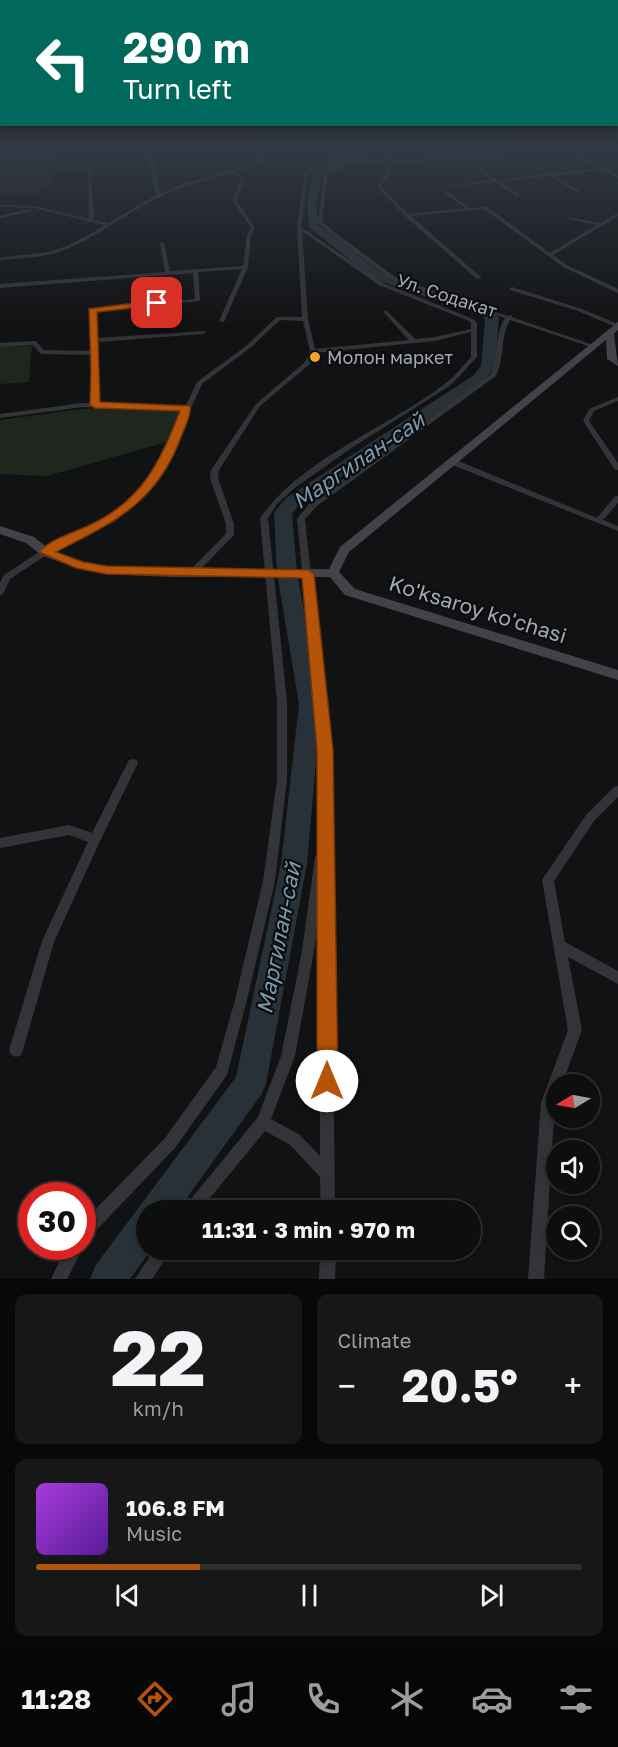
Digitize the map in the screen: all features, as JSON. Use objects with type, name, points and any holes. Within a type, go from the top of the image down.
[{"type":"street","points":[[0,206],[38,208],[109,225]]},
{"type":"street","points":[[89,222],[92,218],[91,206]]},
{"type":"street","points":[[0,259],[57,251],[142,206]]},
{"type":"street","points":[[222,321],[245,267],[249,235],[253,228],[237,206]]},
{"type":"street","points":[[193,572],[230,535],[231,524],[214,478],[215,470],[258,405],[308,363],[313,351],[305,319],[299,227],[302,206]]},
{"type":"street","name":"Ул. Содакат","points":[[322,206],[320,221],[326,228],[396,280],[510,316],[593,346]]},
{"type":"street","points":[[398,206],[479,278]]},
{"type":"street","points":[[0,218],[38,208]]},
{"type":"street","points":[[407,215],[487,208],[565,266],[618,291]]},
{"type":"street","points":[[549,255],[618,214]]},
{"type":"street","points":[[570,218],[601,224]]},
{"type":"street","points":[[611,218],[618,219]]},
{"type":"street","points":[[96,1218],[170,1143],[222,1070],[269,881],[282,780],[282,702],[264,518],[268,509],[284,494],[448,384],[474,357],[474,323],[471,320],[381,284],[299,227]]},
{"type":"street","points":[[162,243],[168,272]]},
{"type":"street","points":[[0,286],[245,267]]},
{"type":"street","points":[[95,405],[93,309],[198,300],[195,270]]},
{"type":"street","points":[[512,289],[580,310],[615,328]]},
{"type":"street","points":[[386,312],[413,341]]},
{"type":"street","points":[[328,1200],[325,750],[303,514],[365,466],[494,375],[501,359],[502,327],[510,316]]},
{"type":"street","points":[[0,592],[7,577],[45,552],[113,519],[154,480],[174,442],[186,409],[199,383],[248,347],[279,318],[305,319]]},
{"type":"street","points":[[0,530],[30,540],[45,552],[80,565],[106,570],[333,573],[344,550],[615,328]]},
{"type":"street","points":[[615,328],[615,361]]},
{"type":"street","points":[[313,351],[435,339],[474,330]]},
{"type":"street","points":[[94,340],[203,332]]},
{"type":"street","points":[[0,345],[35,343],[42,352],[95,353]]},
{"type":"street","points":[[593,346],[615,361]]},
{"type":"street","points":[[618,399],[591,411],[586,422],[618,468]]},
{"type":"street","points":[[0,416],[95,405],[186,409]]},
{"type":"street","points":[[453,462],[618,529]]},
{"type":"street","points":[[598,521],[618,498]]},
{"type":"street","name":"Ko'ksaroy ko'chasi","points":[[333,573],[350,592],[618,675]]},
{"type":"street","points":[[16,1050],[48,941],[133,763]]},
{"type":"street","points":[[536,1279],[548,1103],[575,1030],[548,880],[590,818],[618,790]]},
{"type":"street","points":[[199,1200],[263,1122],[288,1056],[308,951],[325,825]]},
{"type":"street","points":[[0,843],[69,830],[95,839]]},
{"type":"street","points":[[560,946],[618,978]]},
{"type":"street","points":[[263,1122],[295,1140],[328,1174]]},
{"type":"street","points":[[59,1279],[69,1260]]},
{"type":"street","points":[[144,1279],[156,1260]]},
{"type":"street","points":[[327,1279],[328,1260]]},
{"type":"shaded area","points":[[32,346],[29,382],[0,384],[0,347]]},
{"type":"shaded area","points":[[125,407],[184,411],[170,441],[47,476],[0,474],[0,420],[83,409]]},
{"type":"waterway","name":"Маргилан-сай","points":[[164,1200],[250,1084],[294,864],[310,704],[287,573],[283,513],[292,502],[479,378],[488,367],[492,318],[487,313],[401,286],[378,276],[314,227],[311,206]]},
{"type":"waterway","name":"Маргилан-сай","points":[[108,1279],[136,1240]]},
{"type":"place","name":"Молон маркет","points":[[315,357]]},
{"type":"route","points":[[157,303],[93,309],[95,405],[186,409],[174,442],[154,480],[113,519],[45,552],[80,565],[106,570],[308,574],[325,750],[327,1081]]}]
